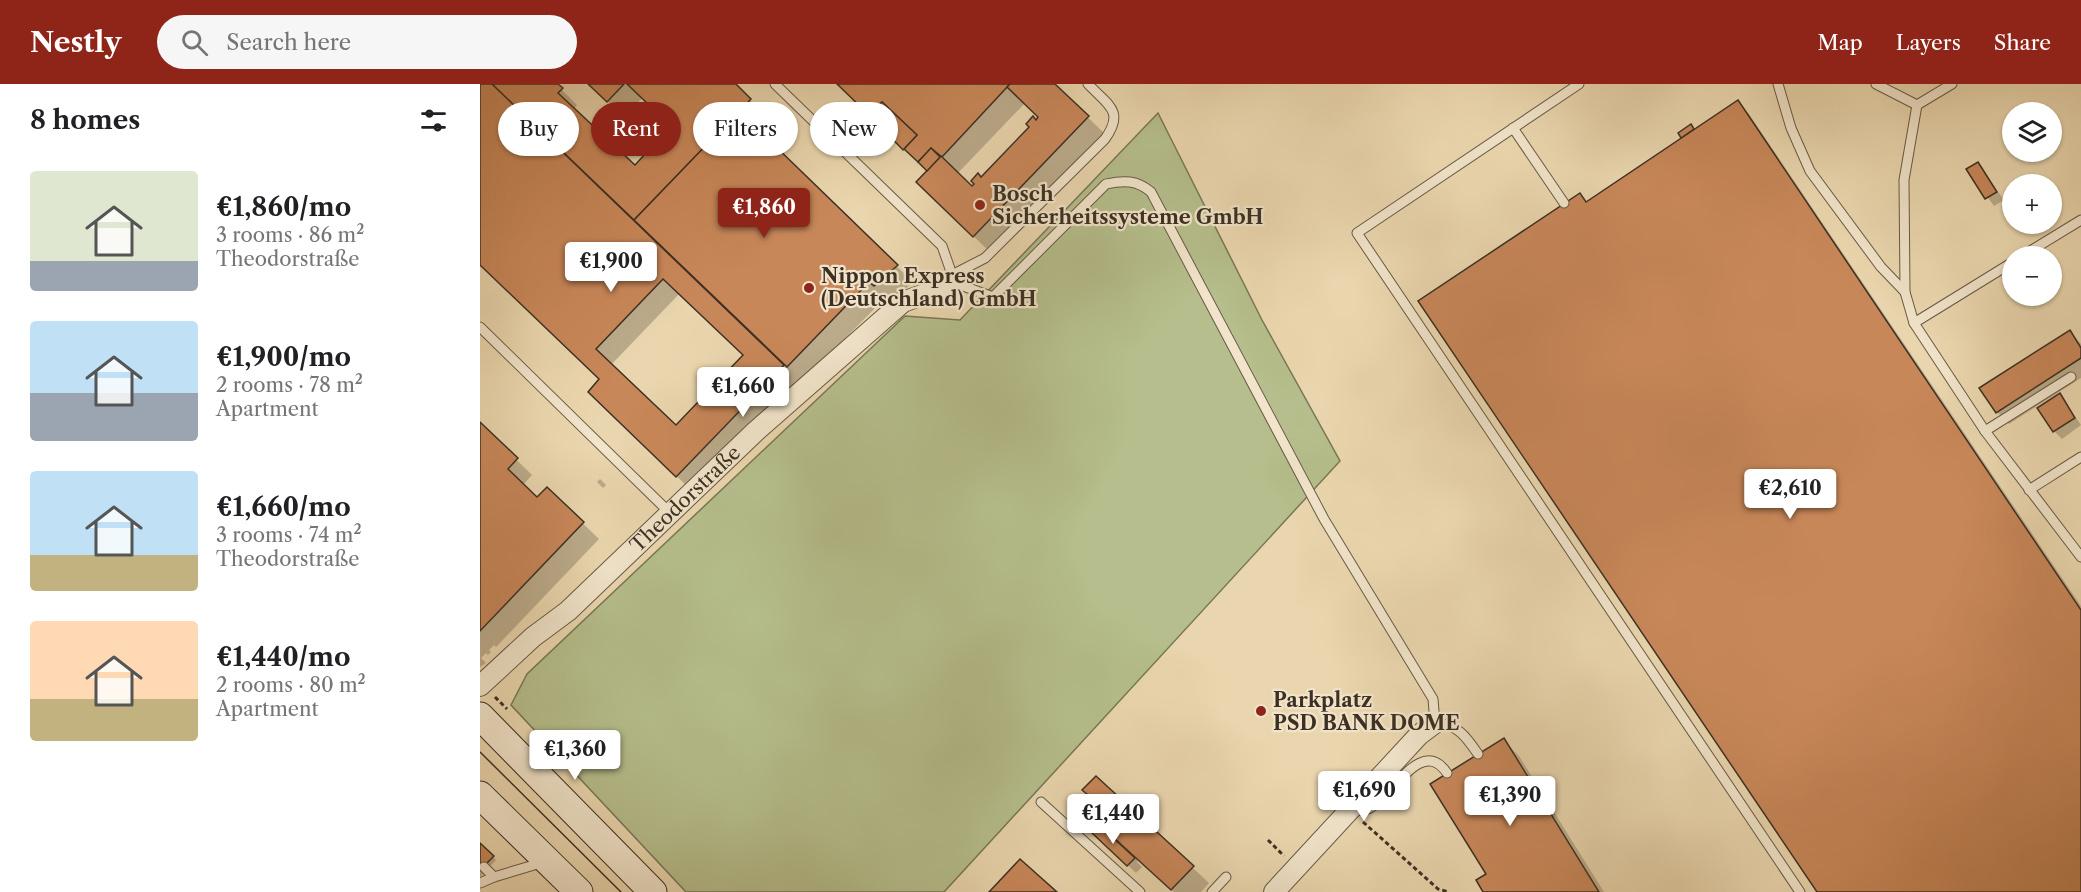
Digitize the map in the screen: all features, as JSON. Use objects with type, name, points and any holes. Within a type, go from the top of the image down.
[{"type":"main road","points":[[480,716],[653,892]]},
{"type":"main road","points":[[480,795],[579,892]]},
{"type":"street","name":"Theodorstraße","points":[[480,686],[533,637],[568,610],[671,514],[756,430],[903,302],[954,279]]},
{"type":"street","points":[[1274,892],[1419,735],[1435,723]]},
{"type":"lane","points":[[775,84],[942,246],[954,279],[993,297],[1106,184],[1130,180],[1143,185],[1151,192],[1324,519],[1432,699],[1435,723],[1450,724],[1478,754]]},
{"type":"lane","points":[[954,279],[985,258],[1105,139],[1115,123],[1115,114],[1088,84]]},
{"type":"lane","points":[[1579,84],[1357,233],[1800,892]]},
{"type":"lane","points":[[1778,84],[1791,128],[1810,171],[1881,267],[1905,292]]},
{"type":"lane","points":[[1876,84],[1917,105]]},
{"type":"lane","points":[[1952,84],[1917,105],[1904,180],[1905,292],[1914,323],[1984,431],[2081,557]]},
{"type":"lane","points":[[1513,128],[1564,203]]},
{"type":"lane","points":[[2038,246],[2081,220]]},
{"type":"lane","points":[[1914,323],[2002,269]]},
{"type":"lane","points":[[480,327],[671,514]]},
{"type":"lane","points":[[1984,431],[2071,377]]},
{"type":"lane","points":[[2028,490],[2081,457]]},
{"type":"lane","points":[[1349,810],[1368,810],[1380,801],[1413,766],[1433,763],[1439,765],[1447,773]]},
{"type":"lane","points":[[1041,802],[1140,892]]},
{"type":"lane","points":[[480,883],[548,861]]},
{"type":"lane","points":[[484,867],[494,877]]},
{"type":"lane","points":[[1212,892],[1226,877]]},
{"type":"path","points":[[1349,810],[1438,889],[1449,892]]},
{"type":"green space","points":[[1158,113],[1262,320],[1340,461],[944,892],[686,892],[511,705],[527,674],[905,316],[960,320]]},
{"type":"building","points":[[480,84],[492,84],[511,102],[498,102],[498,156],[567,156],[784,365],[676,477],[588,392],[599,379],[480,265]],"holes":[[[663,279],[743,355],[676,425],[596,349]]]},
{"type":"building","points":[[492,84],[558,84],[563,88],[558,93],[568,102],[511,102]]},
{"type":"building","points":[[588,84],[624,84],[607,102]]},
{"type":"building","points":[[627,84],[736,84],[751,99],[748,102],[693,102],[693,156],[696,156],[634,220],[567,156],[579,156],[579,113],[591,124],[591,156],[625,156],[635,165],[643,156],[681,156],[681,102],[646,102]]},
{"type":"building","points":[[837,84],[1010,84],[942,157],[931,148],[918,162],[904,149],[917,135],[898,117],[898,102],[856,102]]},
{"type":"building","points":[[1010,84],[1055,84],[1089,116],[973,237],[916,182],[941,156],[972,186],[974,184],[971,181],[978,173],[981,177],[1029,127],[1026,124],[1033,116],[1036,120],[1038,117],[1007,87]]},
{"type":"building","points":[[1738,100],[2081,610],[2081,892],[1817,892],[1418,301],[1580,193],[1586,202]]},
{"type":"building","points":[[898,117],[917,135],[903,150],[898,145]]},
{"type":"building","points":[[1691,124],[1694,129],[1681,138],[1678,133]]},
{"type":"building","points":[[931,148],[940,157],[927,171],[918,162]]},
{"type":"building","points":[[696,156],[785,156],[898,265],[874,286],[869,282],[787,367],[634,220]]},
{"type":"building","points":[[1978,162],[1997,192],[1985,199],[1966,169]]},
{"type":"building","points":[[2070,330],[2081,348],[2081,358],[1996,413],[1979,388]]},
{"type":"building","points":[[2060,393],[2075,418],[2053,432],[2037,408]]},
{"type":"building","points":[[480,422],[518,458],[508,469],[537,497],[547,487],[584,522],[480,631]]},
{"type":"building","points":[[1504,738],[1599,892],[1483,892],[1476,880],[1486,874],[1430,784]]},
{"type":"building","points":[[1096,776],[1194,866],[1171,890],[1079,806],[1088,795],[1082,790]]},
{"type":"building","points":[[1098,824],[1135,858],[1127,866],[1091,832]]},
{"type":"building","points":[[480,843],[494,856],[480,870]]},
{"type":"building","points":[[1020,859],[1057,892],[989,892]]},
{"type":"tram line","points":[[480,752],[621,892]]},
{"type":"place","name":"Bosch Sicherheitssysteme GmbH","points":[[980,205]]},
{"type":"place","name":"Nippon Express (Deutschland) GmbH","points":[[809,288]]},
{"type":"place","name":"Parkplatz PSD BANK DOME","points":[[1261,711]]}]
